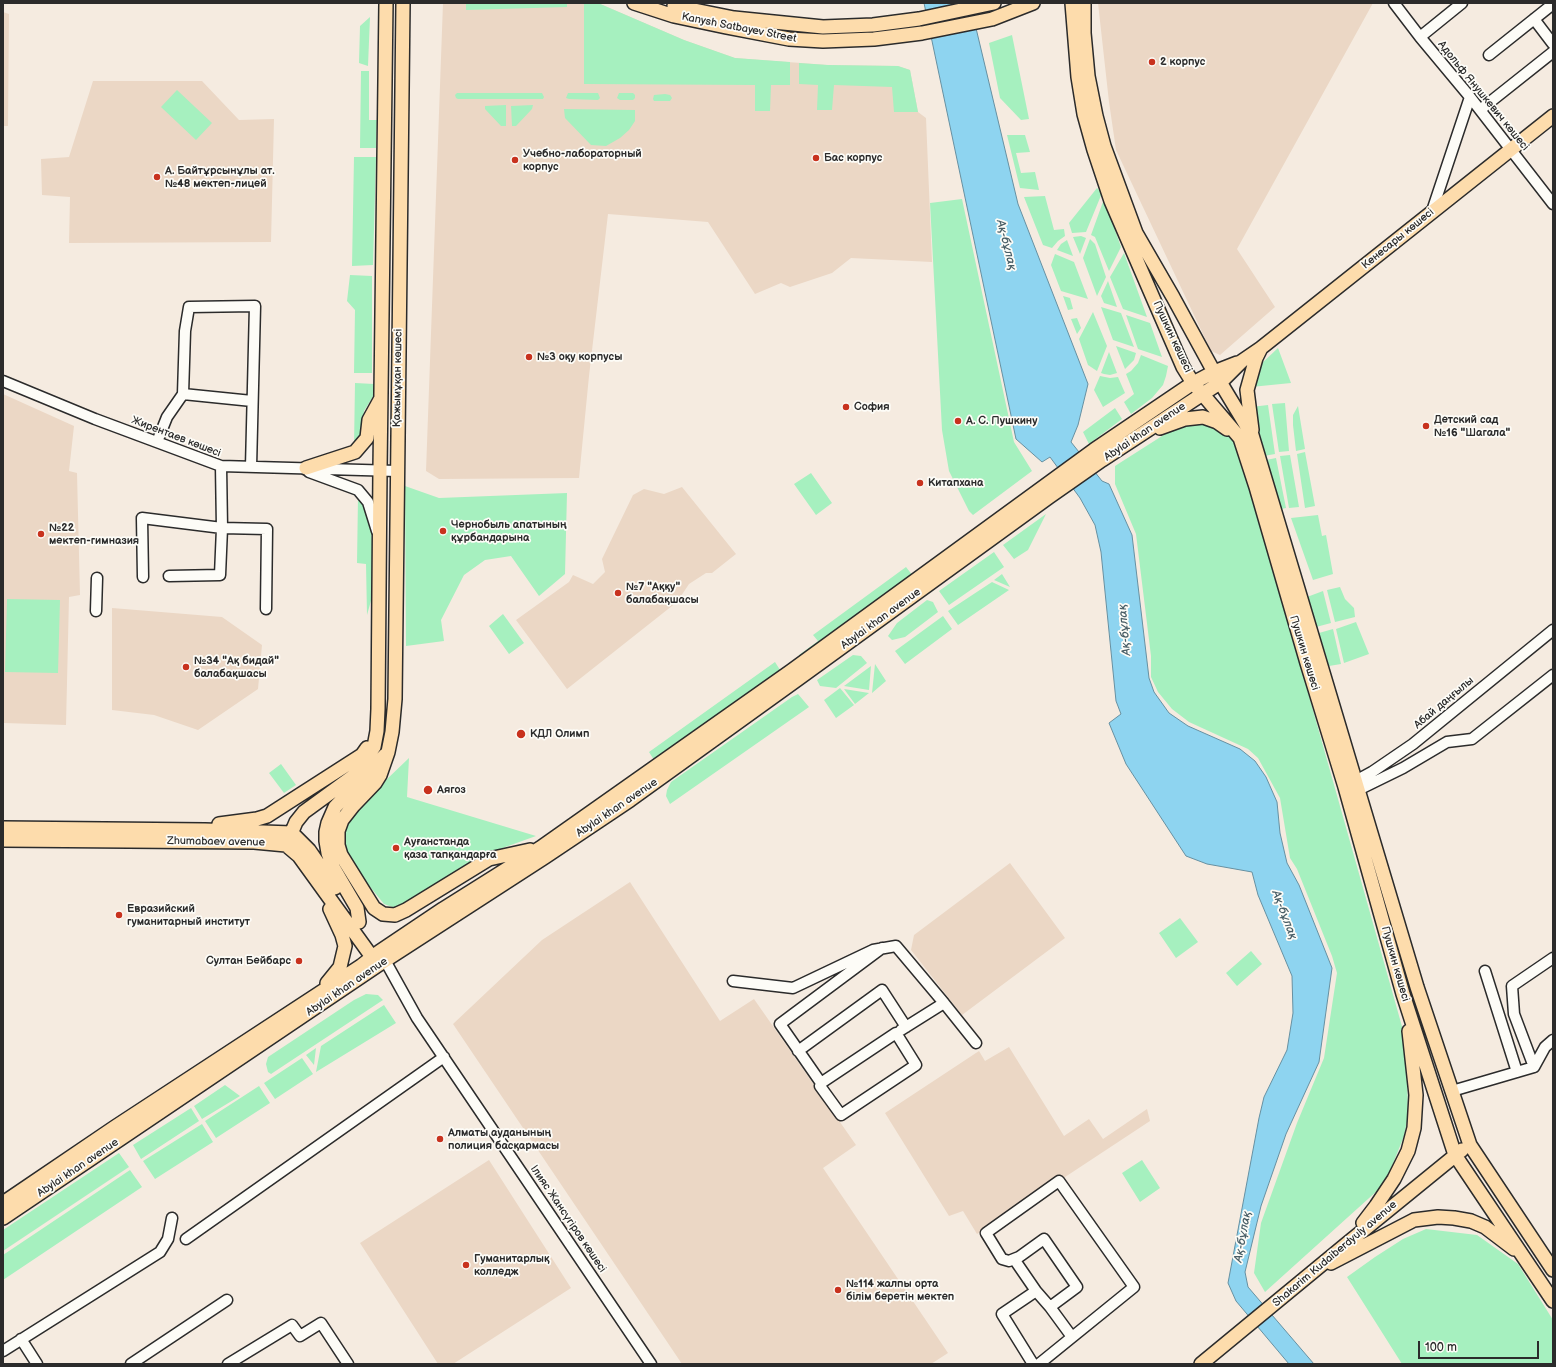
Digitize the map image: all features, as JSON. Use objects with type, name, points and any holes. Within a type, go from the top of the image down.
[{"type":"main road","name":"Қажымұқан көшесі","points":[[356,774],[374,747],[377,731],[378,710],[386,3]]},
{"type":"main road","name":"Қажымұқан көшесі","points":[[403,3],[395,700],[392,732],[388,752],[380,775],[342,820],[338,831],[338,845],[341,856],[374,908],[382,914],[395,915],[406,910],[489,860],[540,848]]},
{"type":"main road","points":[[403,33],[407,3]]},
{"type":"main road","name":"Kanysh Satbayev Street","points":[[634,3],[674,16],[789,39],[823,41],[874,39],[922,33],[992,19],[1032,3]]},
{"type":"main road","name":"Kanysh Satbayev Street","points":[[662,3],[679,8],[734,18],[790,25],[824,27],[873,25],[919,20],[994,3]]},
{"type":"main road","name":"Пушкин көшесі","points":[[1072,3],[1078,77],[1084,114],[1094,150],[1112,201],[1184,366],[1194,383],[1203,394],[1246,437]]},
{"type":"main road","name":"Пушкин көшесі","points":[[1084,3],[1084,33],[1088,76],[1104,146],[1136,233],[1217,377],[1246,437],[1351,788],[1470,1145],[1553,1270]]},
{"type":"main road","name":"Кенесары көшесі","points":[[1217,377],[1261,348],[1553,116]]},
{"type":"main road","points":[[1171,338],[1180,342],[1185,340],[1188,337],[1190,330]]},
{"type":"main road","points":[[1136,438],[1184,419],[1203,417],[1217,422],[1246,437],[1247,390],[1256,358],[1261,348]]},
{"type":"main road","points":[[1045,493],[1194,383],[1217,377]]},
{"type":"main road","name":"Abylai khan avenue","points":[[1098,455],[1136,438],[1203,394],[1217,377]]},
{"type":"main road","points":[[302,468],[355,452],[367,438],[369,420],[381,399]]},
{"type":"main road","name":"Abylai khan avenue","points":[[3,1218],[379,959],[443,909],[540,848],[791,670],[1045,493]]},
{"type":"main road","name":"Abylai khan avenue","points":[[3,1203],[297,1008],[545,857],[650,785],[1045,493]]},
{"type":"main road","points":[[205,830],[216,825],[257,819],[267,816],[362,755],[377,731]]},
{"type":"main road","points":[[289,839],[296,822],[304,812],[388,752]]},
{"type":"main road","points":[[359,922],[357,908],[333,867],[328,854],[326,832],[328,823],[335,808],[388,752]]},
{"type":"main road","name":"Пушкин көшесі","points":[[1351,788],[1403,994],[1455,1155],[1553,1301]]},
{"type":"main road","name":"Zhumabaev avenue","points":[[3,828],[205,830],[289,839]]},
{"type":"main road","points":[[289,839],[299,856],[322,887],[379,959]]},
{"type":"main road","points":[[289,839],[309,850],[359,922],[379,959]]},
{"type":"main road","name":"Zhumabaev avenue","points":[[3,840],[254,842],[289,839]]},
{"type":"main road","points":[[297,1008],[319,991],[333,977],[340,967],[343,958],[345,946],[342,935],[322,887]]},
{"type":"main road","points":[[1348,1242],[1376,1206],[1394,1179],[1408,1151],[1414,1128],[1416,1095],[1403,994]]},
{"type":"main road","name":"Shakarim Kudaiberdyuly avenue","points":[[1200,1364],[1274,1305],[1348,1242],[1455,1155],[1470,1145]]},
{"type":"main road","points":[[1310,1274],[1414,1220],[1454,1218],[1471,1221],[1485,1227],[1523,1256]]},
{"type":"street","name":"Адольф Янушкевич көшесі","points":[[1394,3],[1470,97],[1553,204]]},
{"type":"street","points":[[1420,37],[1462,3]]},
{"type":"street","points":[[1489,55],[1553,4]]},
{"type":"street","points":[[1534,19],[1553,44]]},
{"type":"street","points":[[1480,110],[1553,52]]},
{"type":"street","points":[[1432,212],[1470,97]]},
{"type":"street","points":[[157,442],[167,418],[183,394],[185,331],[190,307],[256,306],[251,467]]},
{"type":"street","name":"Жирентаев көшесі","points":[[3,381],[95,419],[221,466],[397,471]]},
{"type":"street","points":[[183,394],[252,401]]},
{"type":"street","points":[[170,576],[220,575],[222,528],[221,466]]},
{"type":"street","points":[[302,468],[358,490],[368,502],[379,537]]},
{"type":"street","points":[[143,577],[142,518],[222,528],[267,529],[266,609]]},
{"type":"street","points":[[96,578],[96,611]]},
{"type":"street","name":"Абай даңғылы","points":[[1351,788],[1413,744],[1553,630]]},
{"type":"street","points":[[1351,788],[1403,768],[1447,742],[1472,739],[1553,675]]},
{"type":"street","points":[[733,981],[793,988],[873,950],[896,946],[976,1042]]},
{"type":"street","points":[[882,948],[780,1024],[821,1083],[820,1086],[841,1115],[916,1065],[896,1033]]},
{"type":"street","points":[[1534,1067],[1514,1014],[1512,986],[1553,958]]},
{"type":"street","name":"Ілияс Жансүгіров көшесі","points":[[379,959],[399,986],[418,1018],[651,1364]]},
{"type":"street","points":[[1486,972],[1517,1072]]},
{"type":"street","points":[[798,1051],[882,990],[906,1027]]},
{"type":"street","points":[[821,1083],[944,1003]]},
{"type":"street","points":[[1452,1091],[1534,1067],[1545,1047],[1553,1040]]},
{"type":"street","points":[[186,1239],[444,1057]]},
{"type":"street","points":[[1039,1364],[1134,1287],[1060,1181],[986,1233],[1002,1260],[1009,1261],[1044,1239],[1078,1287],[1050,1307]]},
{"type":"street","points":[[3,1351],[160,1252],[168,1240],[172,1218]]},
{"type":"street","points":[[1014,1259],[1036,1291],[1072,1337]]},
{"type":"street","points":[[1033,1364],[1002,1314],[1036,1291]]},
{"type":"street","points":[[131,1364],[227,1300]]},
{"type":"street","points":[[228,1364],[292,1325],[300,1336],[321,1323],[348,1364]]},
{"type":"street","points":[[21,1339],[37,1364]]},
{"type":"shaded area","points":[[443,3],[598,3],[684,40],[735,58],[827,65],[898,66],[910,70],[918,112],[926,118],[932,262],[851,258],[832,273],[790,287],[781,283],[755,294],[708,222],[608,214],[579,478],[439,479],[426,471]]},
{"type":"shaded area","points":[[1098,3],[1373,3],[1237,249],[1275,307],[1220,355],[1211,351],[1116,150]]},
{"type":"shaded area","points":[[3,12],[9,14],[8,126],[3,126]]},
{"type":"shaded area","name":"А. Байтұрсынұлы ат. №48 мектеп-лицей","points":[[93,81],[202,81],[239,120],[274,119],[271,242],[69,243],[70,197],[42,195],[41,159],[69,157]]},
{"type":"shaded area","name":"№22 мектеп-гимназия","points":[[3,394],[74,426],[69,471],[77,473],[80,595],[69,597],[66,725],[4,723]]},
{"type":"shaded area","name":"№7 \"Аққу\" балабақшасы","points":[[682,487],[736,554],[712,573],[706,573],[689,584],[677,602],[567,689],[516,620],[569,582],[573,575],[593,584],[605,572],[602,559],[633,495],[644,489],[664,494]]},
{"type":"shaded area","name":"№34 \"Ақ бидай\" балабақшасы","points":[[112,608],[222,617],[262,645],[258,689],[198,730],[154,715],[112,710]]},
{"type":"shaded area","points":[[1010,863],[1065,938],[962,1015],[911,950],[914,935]]},
{"type":"shaded area","points":[[630,882],[720,1021],[754,999],[856,1145],[823,1168],[948,1353],[931,1364],[682,1364],[453,1024],[542,940]]},
{"type":"shaded area","points":[[1009,1047],[1064,1136],[1089,1119],[1103,1139],[1147,1109],[1150,1121],[977,1234],[963,1211],[949,1216],[885,1113],[979,1051],[985,1061]]},
{"type":"shaded area","name":"Гуманитарлық колледж","points":[[489,1160],[571,1288],[453,1364],[438,1364],[360,1243]]},
{"type":"green space","points":[[466,3],[567,3],[567,7],[466,10]]},
{"type":"green space","points":[[584,3],[598,3],[684,40],[735,58],[790,62],[790,85],[771,85],[770,111],[755,111],[755,85],[584,84]]},
{"type":"green space","points":[[370,17],[368,66],[359,63],[360,26]]},
{"type":"green space","points":[[1012,35],[1029,119],[1021,120],[1000,98],[989,43]]},
{"type":"green space","points":[[799,63],[898,66],[910,70],[918,112],[894,112],[892,87],[834,85],[832,110],[817,110],[818,85],[799,84]]},
{"type":"green space","points":[[361,71],[369,71],[369,120],[377,120],[376,148],[360,148]]},
{"type":"green space","points":[[177,90],[212,123],[196,140],[161,107]]},
{"type":"green space","points":[[457,93],[542,93],[544,97],[543,99],[458,99],[455,95]]},
{"type":"green space","points":[[568,93],[598,93],[600,98],[598,100],[569,99],[566,98]]},
{"type":"green space","points":[[619,93],[633,93],[635,98],[633,100],[620,100],[617,98]]},
{"type":"green space","points":[[654,95],[670,95],[672,98],[670,101],[654,101]]},
{"type":"green space","points":[[506,105],[506,126],[501,126],[485,109],[485,106]]},
{"type":"green space","points":[[533,105],[532,109],[516,126],[512,126],[511,106]]},
{"type":"green space","points":[[564,109],[635,110],[635,121],[629,130],[620,138],[606,146],[591,145],[565,118]]},
{"type":"green space","points":[[1007,135],[1025,135],[1030,152],[1016,153],[1021,173],[1035,172],[1039,190],[1020,188]]},
{"type":"green space","points":[[354,157],[376,157],[373,265],[352,266]]},
{"type":"green space","points":[[1097,188],[1102,193],[1086,232],[1072,233],[1069,223]]},
{"type":"green space","points":[[1045,196],[1054,230],[1064,229],[1065,236],[1052,248],[1043,245],[1024,197]]},
{"type":"green space","points":[[962,199],[1014,442],[1032,471],[973,515],[969,511],[949,471],[942,430],[930,203]]},
{"type":"green space","points":[[1104,199],[1121,247],[1109,271],[1095,237],[1091,235]]},
{"type":"green space","points":[[1081,236],[1086,238],[1080,254],[1073,237]]},
{"type":"green space","points":[[1090,239],[1095,244],[1106,277],[1097,296],[1083,258]]},
{"type":"green space","points":[[1067,240],[1073,256],[1057,250],[1061,244]]},
{"type":"green space","points":[[1124,253],[1147,317],[1123,309],[1110,277]]},
{"type":"green space","points":[[1055,254],[1074,262],[1088,299],[1061,291],[1051,265]]},
{"type":"green space","points":[[350,275],[372,276],[372,373],[354,373],[355,310],[347,301]]},
{"type":"green space","points":[[1108,281],[1117,307],[1104,303],[1101,296]]},
{"type":"green space","points":[[1063,296],[1070,298],[1073,309],[1068,310]]},
{"type":"green space","points":[[1101,307],[1121,313],[1134,347],[1113,340]]},
{"type":"green space","points":[[1093,312],[1107,346],[1097,371],[1088,365],[1079,339]]},
{"type":"green space","points":[[1126,315],[1150,323],[1162,357],[1138,349]]},
{"type":"green space","points":[[1077,318],[1081,328],[1077,334],[1071,319]]},
{"type":"green space","points":[[1116,346],[1136,353],[1134,360],[1125,369]]},
{"type":"green space","points":[[1278,348],[1291,383],[1251,387],[1254,374],[1261,364]]},
{"type":"green space","points":[[1109,352],[1117,373],[1110,375],[1101,373]]},
{"type":"green space","points":[[1141,355],[1168,366],[1163,385],[1152,398],[1131,414],[1124,402],[1134,394],[1126,374],[1138,363]]},
{"type":"green space","points":[[1100,376],[1110,378],[1118,377],[1125,393],[1103,407],[1094,390]]},
{"type":"green space","points":[[355,383],[374,384],[374,395],[364,411],[360,440],[354,446]]},
{"type":"green space","points":[[1285,403],[1289,451],[1279,452],[1272,404]]},
{"type":"green space","points":[[1268,405],[1275,454],[1264,456],[1251,407]]},
{"type":"green space","points":[[1298,406],[1305,449],[1296,451],[1293,415]]},
{"type":"green space","points":[[1115,408],[1122,419],[1089,444],[1083,432]]},
{"type":"green space","points":[[1184,422],[1214,423],[1237,440],[1403,1030],[1407,1067],[1408,1117],[1404,1136],[1390,1171],[1378,1190],[1265,1292],[1254,1273],[1261,1223],[1297,1123],[1324,1058],[1337,973],[1332,956],[1297,869],[1290,858],[1280,798],[1258,758],[1248,749],[1189,722],[1172,709],[1158,692],[1151,677],[1151,656],[1136,534],[1115,484],[1115,466]]},
{"type":"green space","points":[[1305,452],[1315,506],[1305,508],[1297,454]]},
{"type":"green space","points":[[1290,455],[1299,507],[1289,508],[1280,456]]},
{"type":"green space","points":[[1276,458],[1286,508],[1281,509],[1266,460]]},
{"type":"green space","points":[[811,473],[832,503],[816,515],[794,484]]},
{"type":"green space","points":[[405,486],[439,498],[567,493],[565,574],[539,596],[511,556],[485,560],[464,575],[441,620],[444,641],[406,646]]},
{"type":"green space","points":[[358,497],[367,510],[371,522],[374,590],[367,615],[366,564],[357,563]]},
{"type":"green space","points":[[1046,514],[1028,550],[1014,559],[1003,545]]},
{"type":"green space","points":[[1318,515],[1322,536],[1326,535],[1333,574],[1313,580],[1291,518]]},
{"type":"green space","points":[[994,552],[1004,567],[949,605],[939,591]]},
{"type":"green space","points":[[906,567],[913,576],[802,660],[799,655],[818,641],[813,635]]},
{"type":"green space","points":[[1002,574],[1010,587],[994,580]]},
{"type":"green space","points":[[992,582],[1009,590],[958,625],[948,611]]},
{"type":"green space","points":[[1340,587],[1345,599],[1354,608],[1355,617],[1335,622],[1327,590]]},
{"type":"green space","points":[[1323,591],[1331,623],[1316,627],[1307,597]]},
{"type":"green space","points":[[7,599],[60,600],[58,673],[5,672]]},
{"type":"green space","points":[[927,600],[933,602],[938,612],[905,637],[892,640],[888,636],[897,623]]},
{"type":"green space","points":[[503,614],[524,643],[509,654],[489,626]]},
{"type":"green space","points":[[943,616],[952,629],[905,664],[895,651]]},
{"type":"green space","points":[[1356,622],[1369,654],[1344,663],[1336,629]]},
{"type":"green space","points":[[1333,629],[1341,664],[1329,666],[1319,633]]},
{"type":"green space","points":[[853,655],[861,656],[867,663],[836,688],[820,686],[817,680]]},
{"type":"green space","points":[[775,662],[782,673],[659,761],[654,760],[649,752]]},
{"type":"green space","points":[[875,664],[886,681],[872,693]]},
{"type":"green space","points":[[871,666],[869,690],[844,686]]},
{"type":"green space","points":[[840,688],[854,705],[836,718],[824,700]]},
{"type":"green space","points":[[844,689],[869,693],[855,704]]},
{"type":"green space","points":[[798,694],[809,707],[670,804],[666,796],[671,782]]},
{"type":"green space","points":[[409,758],[407,797],[536,836],[497,850],[395,908],[384,904],[353,866],[344,852],[344,833],[350,817],[362,803]]},
{"type":"green space","points":[[281,764],[296,785],[284,793],[269,773]]},
{"type":"green space","points":[[1180,918],[1198,942],[1176,958],[1159,933]]},
{"type":"green space","points":[[1251,951],[1262,964],[1237,986],[1226,973]]},
{"type":"green space","points":[[366,994],[378,995],[383,1000],[271,1074],[268,1072],[266,1064],[268,1057],[354,1000]]},
{"type":"green space","points":[[384,1005],[396,1023],[316,1072],[321,1046]]},
{"type":"green space","points":[[316,1048],[314,1065],[306,1055]]},
{"type":"green space","points":[[302,1058],[313,1074],[275,1099],[264,1083]]},
{"type":"green space","points":[[225,1085],[240,1096],[202,1119],[194,1106]]},
{"type":"green space","points":[[259,1086],[270,1103],[216,1138],[205,1121]]},
{"type":"green space","points":[[191,1108],[199,1121],[141,1159],[133,1145]]},
{"type":"green space","points":[[202,1124],[213,1142],[155,1179],[143,1161]]},
{"type":"green space","points":[[119,1153],[129,1167],[3,1251],[3,1230]]},
{"type":"green space","points":[[1142,1160],[1160,1188],[1140,1202],[1122,1173]]},
{"type":"green space","points":[[130,1170],[142,1187],[3,1280],[3,1255]]},
{"type":"green space","points":[[1426,1229],[1477,1235],[1518,1264],[1553,1320],[1553,1364],[1402,1364],[1347,1277],[1403,1239]]},
{"type":"water","name":"Ақ-бұлақ","points":[[924,3],[970,3],[1018,204],[1088,384],[1078,425],[1071,442],[1102,481],[1109,484],[1132,535],[1149,678],[1154,692],[1169,713],[1188,726],[1240,749],[1255,761],[1266,777],[1277,802],[1280,833],[1287,863],[1299,885],[1332,968],[1319,1062],[1286,1134],[1261,1206],[1245,1272],[1248,1287],[1314,1364],[1289,1364],[1236,1301],[1228,1283],[1264,1097],[1287,1050],[1293,1013],[1292,976],[1258,895],[1252,872],[1207,864],[1186,856],[1126,764],[1109,723],[1121,714],[1116,701],[1101,552],[1095,525],[1080,498],[1050,457],[1042,462],[1016,439]]},
{"type":"place","name":"2 корпус","points":[[1152,62]]},
{"type":"place","name":"Бас корпус","points":[[816,158]]},
{"type":"place","name":"Учебно-лабораторный корпус","points":[[515,160]]},
{"type":"place","name":"А. Байтұрсынұлы ат. №48 мектеп-лицей","points":[[157,177]]},
{"type":"place","name":"№3 оқу корпусы","points":[[529,357]]},
{"type":"place","name":"София","points":[[846,407]]},
{"type":"place","name":"А. С. Пушкину","points":[[958,421]]},
{"type":"place","name":"Детский сад №16 \"Шагала\"","points":[[1426,426]]},
{"type":"place","name":"Китапхана","points":[[920,483]]},
{"type":"place","name":"Чернобыль апатының құрбандарына","points":[[443,531]]},
{"type":"place","name":"№22 мектеп-гимназия","points":[[41,534]]},
{"type":"place","name":"№7 \"Аққу\" балабақшасы","points":[[618,593]]},
{"type":"place","name":"№34 \"Ақ бидай\" балабақшасы","points":[[186,667]]},
{"type":"place","name":"КДЛ Олимп","points":[[521,734]]},
{"type":"place","name":"Аягоз","points":[[428,790]]},
{"type":"place","name":"Ауғанстанда қаза тапқандарға","points":[[396,848]]},
{"type":"place","name":"Евразийский гуманитарный институт","points":[[119,915]]},
{"type":"place","name":"Султан Бейбарс","points":[[299,961]]},
{"type":"place","name":"Алматы ауданының полиция басқармасы","points":[[440,1139]]},
{"type":"place","name":"Гуманитарлық колледж","points":[[466,1265]]},
{"type":"place","name":"№114 жалпы орта білім беретін мектеп","points":[[838,1290]]}]
